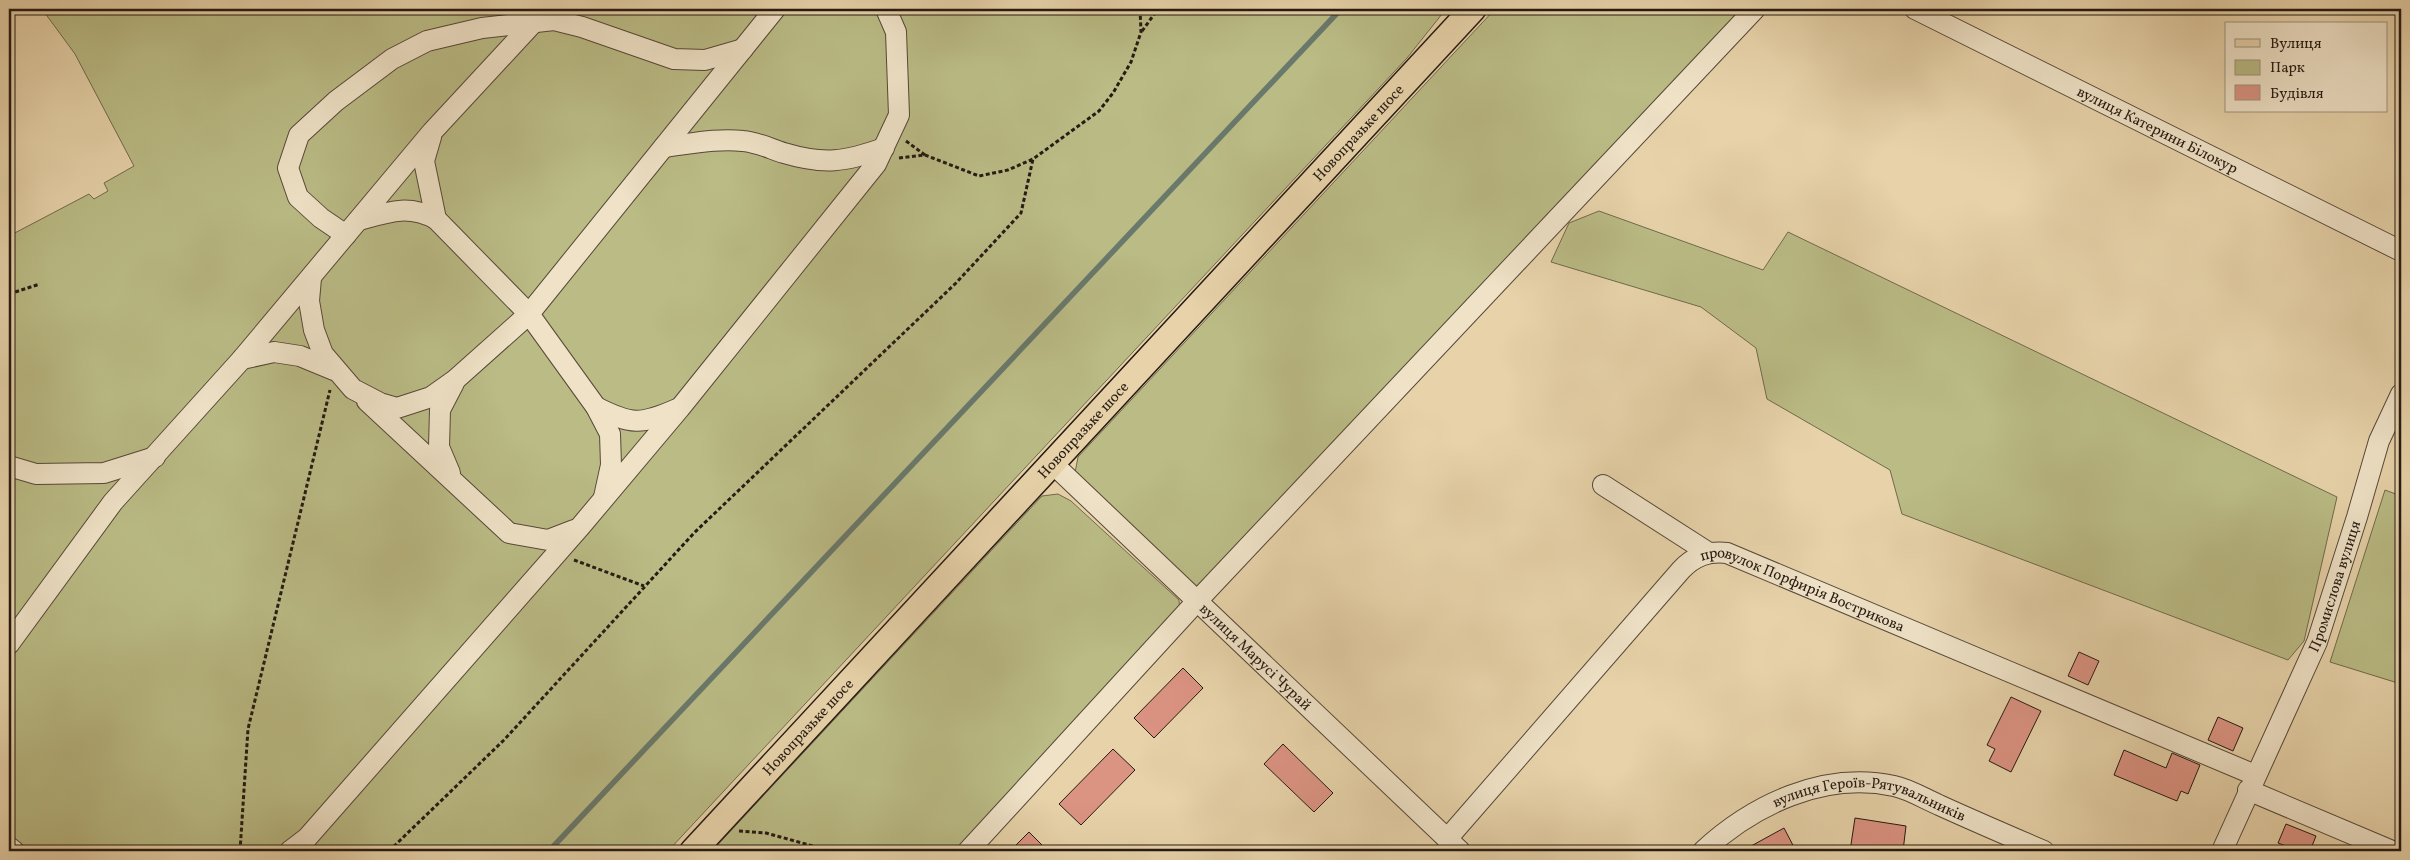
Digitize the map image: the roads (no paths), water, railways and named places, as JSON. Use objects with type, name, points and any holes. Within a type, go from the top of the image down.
[{"type":"main road","name":"Новопразьке шосе","points":[[693,851],[1473,9]]},
{"type":"street","points":[[353,389],[380,403],[397,408],[431,397],[455,380],[529,314],[775,9]]},
{"type":"street","points":[[290,851],[307,838],[603,500],[680,408],[880,156],[899,115],[896,32],[886,9]]},
{"type":"street","points":[[968,851],[1198,600],[1756,9]]},
{"type":"street","name":"вулиця Катерини Білокур","points":[[1914,9],[2401,251]]},
{"type":"street","points":[[346,235],[321,218],[298,197],[288,168],[299,135],[336,101],[392,59],[427,41],[541,15],[674,59],[705,60],[743,49]]},
{"type":"street","points":[[9,644],[113,502],[242,359],[432,132],[541,15]]},
{"type":"street","points":[[432,132],[424,161],[436,219]]},
{"type":"street","points":[[664,147],[711,141],[745,140],[799,157],[825,161],[880,156]]},
{"type":"street","points":[[359,220],[394,210],[422,211],[436,219],[529,314],[596,408],[610,434],[611,465],[603,500]]},
{"type":"street","points":[[311,278],[309,301],[314,330],[323,354],[353,389],[509,533],[548,540],[580,527]]},
{"type":"street","points":[[242,359],[274,352],[300,356],[335,370]]},
{"type":"street","points":[[453,480],[438,447],[440,410],[455,380]]},
{"type":"street","name":"Промислова вулиця","points":[[2222,851],[2317,642],[2379,441],[2401,394]]},
{"type":"street","points":[[596,408],[619,419],[640,422],[680,408]]},
{"type":"street","points":[[9,466],[36,474],[104,473],[156,456]]},
{"type":"street","name":"вулиця Марусі Чурай","points":[[1052,463],[1198,600],[1453,845]]},
{"type":"street","points":[[1603,485],[1709,553]]},
{"type":"street","name":"провулок Порфирія Вострикова","points":[[1453,845],[1681,570],[1697,557],[1709,553],[1727,553],[2252,783],[2392,851]]},
{"type":"street","name":"вулиця Героїв-Рятувальників","points":[[1703,851],[1724,831],[1776,800],[1834,785],[1865,783],[1895,786],[2044,851]]},
{"type":"street","points":[[9,847],[14,851]]},
{"type":"waterway","points":[[549,851],[1341,9]]}]
